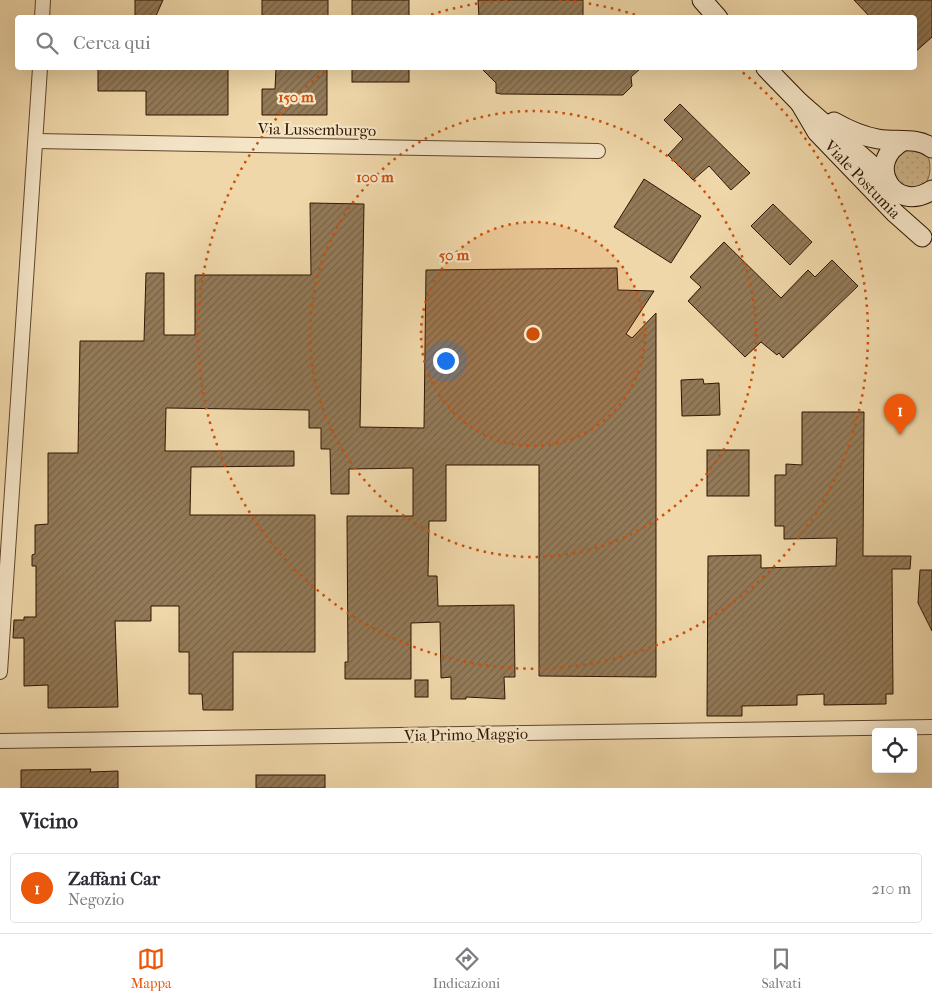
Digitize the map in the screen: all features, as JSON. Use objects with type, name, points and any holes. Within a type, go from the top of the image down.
[{"type":"main road","points":[[702,0],[715,15]]},
{"type":"main road","name":"Viale Postumia","points":[[768,70],[800,103],[885,177],[889,184],[902,195],[927,243]]},
{"type":"main road","name":"Viale Postumia","points":[[800,103],[854,133],[877,139],[913,140],[929,143]]},
{"type":"main road","name":"Viale Postumia","points":[[800,103],[817,132],[927,243]]},
{"type":"main road","name":"Viale Postumia","points":[[885,177],[886,159],[896,145],[903,141]]},
{"type":"main road","name":"Viale Postumia","points":[[902,195],[918,197],[932,190]]},
{"type":"street","points":[[42,15],[43,0]]},
{"type":"street","points":[[0,672],[40,70]]},
{"type":"street","name":"Via Lussemburgo","points":[[36,141],[598,151]]},
{"type":"street","name":"Via Primo Maggio","points":[[0,740],[932,727]]},
{"type":"shaded area","points":[[903,149],[926,152],[930,172],[924,185],[920,187],[903,187],[892,175],[892,161]]},
{"type":"building","points":[[135,0],[163,0],[156,15],[135,15]]},
{"type":"building","points":[[262,0],[328,0],[328,15],[262,15]]},
{"type":"building","points":[[352,0],[409,0],[409,15],[352,15]]},
{"type":"building","points":[[478,0],[583,0],[583,15],[479,15]]},
{"type":"building","points":[[854,0],[932,0],[932,37],[917,50],[917,15],[868,15]]},
{"type":"building","points":[[98,70],[228,70],[228,115],[146,115],[146,91],[98,91]]},
{"type":"building","points":[[276,70],[327,70],[327,115],[262,115],[262,89],[275,89]]},
{"type":"building","points":[[352,70],[409,70],[409,82],[352,82]]},
{"type":"building","points":[[483,70],[639,70],[631,77],[632,86],[623,95],[501,94],[496,93],[496,83]]},
{"type":"building","points":[[680,104],[750,173],[731,190],[709,166],[693,180],[668,155],[683,139],[664,120]]},
{"type":"building","points":[[644,179],[701,216],[671,263],[614,227]]},
{"type":"building","points":[[310,203],[364,204],[360,427],[424,428],[426,270],[617,268],[618,290],[654,291],[626,334],[632,338],[656,313],[656,677],[539,676],[539,465],[446,465],[446,521],[429,521],[428,576],[437,576],[438,606],[514,605],[515,677],[504,677],[505,699],[466,697],[466,699],[451,699],[451,677],[441,678],[440,622],[411,623],[411,679],[345,679],[345,662],[348,662],[347,516],[413,516],[413,468],[349,469],[349,494],[331,494],[330,449],[321,449],[321,428],[309,428],[309,410],[166,408],[165,451],[294,451],[294,466],[191,467],[190,515],[315,515],[315,652],[233,652],[233,710],[203,710],[202,694],[189,694],[189,652],[179,652],[179,606],[151,606],[151,621],[115,621],[118,707],[48,708],[48,685],[24,686],[24,638],[13,638],[14,620],[24,620],[24,617],[36,617],[36,566],[32,566],[32,555],[35,554],[35,525],[48,524],[48,453],[78,453],[80,341],[144,341],[146,273],[164,273],[164,335],[195,335],[195,275],[311,275]]},
{"type":"building","points":[[773,204],[812,242],[790,265],[751,226]]},
{"type":"building","points":[[724,242],[781,298],[808,270],[815,277],[832,260],[858,286],[783,358],[779,353],[777,355],[761,342],[745,357],[688,301],[701,287],[690,277]]},
{"type":"building","points":[[703,379],[704,384],[719,383],[720,415],[682,416],[681,380]]},
{"type":"building","points":[[802,412],[864,412],[863,556],[911,556],[910,569],[892,569],[893,694],[886,694],[886,704],[824,705],[824,694],[797,695],[797,705],[742,706],[742,716],[707,716],[708,556],[761,555],[761,568],[836,566],[837,538],[784,539],[784,526],[775,526],[775,475],[786,475],[786,464],[802,465]]},
{"type":"building","points":[[707,450],[749,450],[749,496],[707,496]]},
{"type":"building","points":[[920,570],[932,570],[932,631],[918,603]]},
{"type":"building","points":[[415,680],[428,680],[428,697],[415,697]]},
{"type":"building","points":[[91,769],[90,772],[118,771],[118,788],[21,788],[21,770]]},
{"type":"building","points":[[256,775],[325,775],[325,788],[256,788]]},
{"type":"place","name":"Zaffani Car","points":[[900,435]]}]
